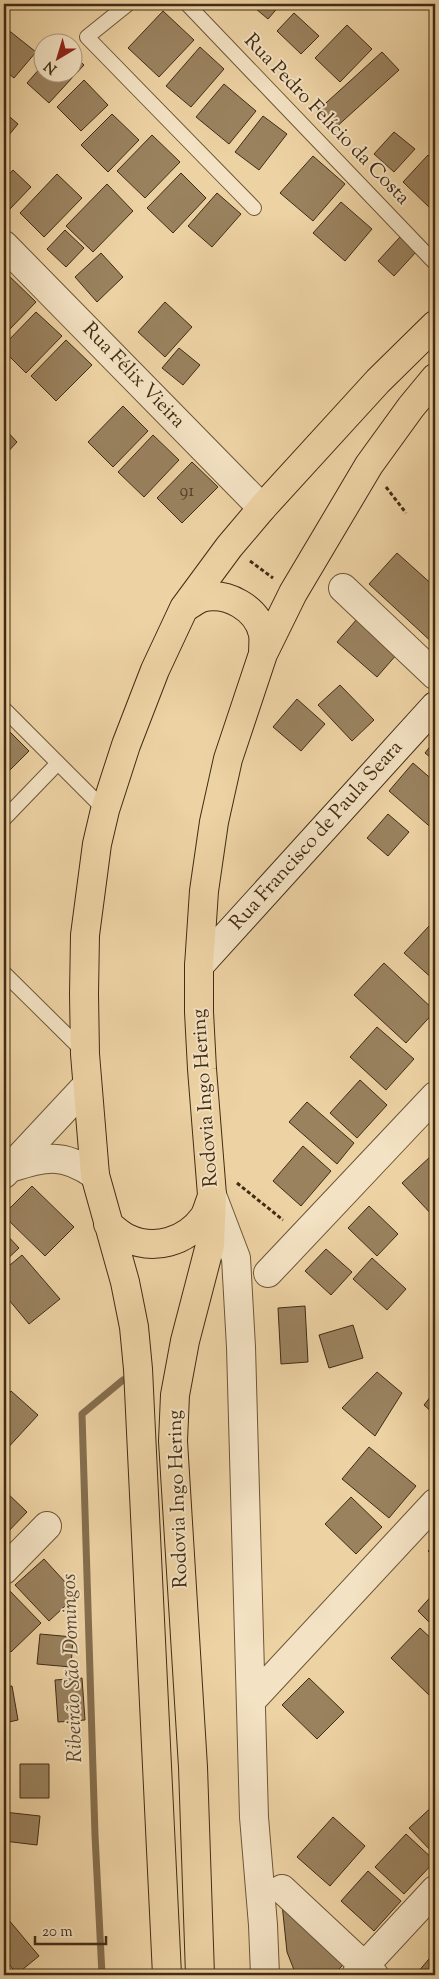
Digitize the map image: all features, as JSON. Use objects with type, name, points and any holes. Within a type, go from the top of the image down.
[{"type":"highway","name":"Rodovia Ingo Hering","points":[[167,1975],[138,1369],[134,1327],[95,1175],[85,1054],[85,935],[97,844],[105,810],[126,746],[152,678],[184,608],[229,546],[262,508],[378,382],[435,325]]},
{"type":"highway","name":"Rodovia Ingo Hering","points":[[200,1975],[193,1767],[173,1441],[175,1395],[210,1245],[212,1195],[202,1069],[199,966],[204,891],[214,822],[228,759],[263,654],[293,593],[369,465],[411,407],[435,378]]},
{"type":"highway","points":[[184,608],[202,598],[221,596],[240,603],[254,616],[263,634],[263,654]]},
{"type":"highway","points":[[108,1224],[126,1238],[147,1244],[170,1242],[189,1232],[205,1216],[212,1195]]},
{"type":"street","name":"Rua Félix Vieira","points":[[4,245],[262,508]]},
{"type":"street","points":[[343,588],[435,675]]},
{"type":"street","name":"Rua Francisco de Paula Seara","points":[[199,966],[435,706]]},
{"type":"street","points":[[7,1171],[88,1085]]},
{"type":"street","points":[[268,1273],[435,1096]]},
{"type":"street","points":[[7,1171],[40,1159],[62,1158],[81,1165],[95,1175]]},
{"type":"street","points":[[212,1195],[236,1258],[241,1347],[254,1817],[265,1975]]},
{"type":"street","points":[[251,1701],[435,1503]]},
{"type":"street","points":[[4,1570],[47,1526]]},
{"type":"street","points":[[282,1890],[364,1972],[435,1890]]},
{"type":"lane","points":[[128,4],[87,37],[254,208]]},
{"type":"lane","name":"Rua Pedro Felício da Costa","points":[[187,4],[435,263]]},
{"type":"lane","points":[[4,709],[105,810]]},
{"type":"lane","points":[[4,819],[58,764]]},
{"type":"lane","points":[[4,973],[85,1054]]},
{"type":"path","points":[[369,465],[406,513]]},
{"type":"path","points":[[229,546],[293,593]]},
{"type":"path","points":[[209,1158],[280,1218],[304,1234]]},
{"type":"building","points":[[250,4],[281,4],[268,19]]},
{"type":"building","points":[[163,11],[194,40],[159,77],[128,48]]},
{"type":"building","points":[[294,13],[319,36],[301,54],[277,31]]},
{"type":"building","points":[[347,25],[372,49],[340,82],[315,58]]},
{"type":"building","points":[[7,29],[32,49],[32,57],[14,78],[4,70],[4,33]]},
{"type":"building","points":[[200,47],[224,69],[191,107],[166,86]]},
{"type":"building","points":[[382,52],[399,70],[333,130],[316,112]]},
{"type":"building","points":[[32,77],[32,82],[68,82],[49,103],[27,83]]},
{"type":"building","points":[[84,80],[108,105],[81,131],[57,107]]},
{"type":"building","points":[[224,84],[256,111],[229,144],[196,117]]},
{"type":"building","points":[[4,112],[18,124],[4,141]]},
{"type":"building","points":[[112,114],[139,140],[108,172],[81,145]]},
{"type":"building","points":[[263,116],[287,134],[259,170],[235,152]]},
{"type":"building","points":[[394,132],[415,149],[394,172],[374,154]]},
{"type":"building","points":[[152,135],[180,162],[145,198],[117,171]]},
{"type":"building","points":[[428,155],[435,162],[435,204],[431,209],[403,182]]},
{"type":"building","points":[[313,156],[345,184],[313,221],[280,193]]},
{"type":"building","points":[[13,170],[31,187],[9,210],[4,205],[4,180]]},
{"type":"building","points":[[181,173],[206,198],[173,233],[147,208]]},
{"type":"building","points":[[57,174],[82,198],[44,237],[20,213]]},
{"type":"building","points":[[107,184],[133,211],[93,252],[66,226]]},
{"type":"building","points":[[217,193],[241,214],[212,247],[188,226]]},
{"type":"building","points":[[341,202],[372,229],[345,261],[313,233]]},
{"type":"building","points":[[65,230],[84,248],[66,267],[47,249]]},
{"type":"building","points":[[400,237],[416,252],[394,276],[378,261]]},
{"type":"building","points":[[101,253],[123,277],[97,302],[75,277]]},
{"type":"building","points":[[6,273],[36,302],[10,329],[4,322],[4,275]]},
{"type":"building","points":[[165,302],[192,327],[165,357],[138,332]]},
{"type":"building","points":[[36,312],[62,336],[26,373],[4,351],[4,345]]},
{"type":"building","points":[[66,340],[92,365],[56,401],[31,376]]},
{"type":"building","points":[[179,348],[200,365],[183,385],[162,368]]},
{"type":"building","points":[[123,406],[148,431],[113,467],[88,442]]},
{"type":"building","points":[[4,428],[17,442],[4,456]]},
{"type":"building","points":[[153,435],[179,460],[144,497],[118,472]]},
{"type":"building","points":[[192,462],[218,487],[182,523],[157,498]]},
{"type":"building","points":[[397,553],[435,587],[435,645],[369,584]]},
{"type":"building","points":[[357,619],[397,654],[377,677],[337,642]]},
{"type":"building","points":[[340,685],[374,720],[352,741],[318,705]]},
{"type":"building","points":[[297,699],[325,724],[301,751],[273,727]]},
{"type":"building","points":[[4,726],[29,751],[4,776]]},
{"type":"building","points":[[435,740],[435,761],[425,753]]},
{"type":"building","points":[[413,763],[435,782],[435,831],[389,791]]},
{"type":"building","points":[[388,814],[409,832],[388,856],[367,838]]},
{"type":"building","points":[[429,926],[435,932],[435,981],[404,953]]},
{"type":"building","points":[[384,963],[435,1011],[406,1043],[354,995]]},
{"type":"building","points":[[377,1027],[414,1059],[386,1090],[350,1057]]},
{"type":"building","points":[[360,1080],[387,1105],[357,1138],[330,1113]]},
{"type":"building","points":[[307,1102],[354,1143],[337,1164],[289,1122]]},
{"type":"building","points":[[303,1146],[331,1171],[301,1206],[273,1181]]},
{"type":"building","points":[[431,1156],[435,1160],[435,1218],[402,1183]]},
{"type":"building","points":[[32,1186],[74,1227],[45,1256],[4,1216]]},
{"type":"building","points":[[369,1206],[398,1234],[377,1256],[348,1228]]},
{"type":"building","points":[[4,1232],[19,1248],[4,1262]]},
{"type":"building","points":[[326,1249],[352,1272],[331,1295],[305,1271]]},
{"type":"building","points":[[22,1255],[60,1299],[29,1324],[4,1294],[4,1270]]},
{"type":"building","points":[[372,1258],[406,1289],[387,1310],[353,1279]]},
{"type":"building","points":[[305,1306],[308,1362],[281,1364],[278,1308]]},
{"type":"building","points":[[353,1325],[363,1358],[329,1368],[319,1335]]},
{"type":"building","points":[[377,1372],[402,1393],[375,1436],[342,1408]]},
{"type":"building","points":[[11,1391],[38,1415],[4,1452],[4,1400]]},
{"type":"building","points":[[435,1391],[435,1415],[424,1405]]},
{"type":"building","points":[[369,1447],[416,1486],[389,1518],[342,1479]]},
{"type":"building","points":[[4,1492],[27,1512],[4,1536]]},
{"type":"building","points":[[351,1497],[382,1527],[356,1554],[325,1524]]},
{"type":"building","points":[[435,1544],[435,1557],[428,1551]]},
{"type":"building","points":[[44,1559],[77,1595],[49,1621],[15,1585]]},
{"type":"building","points":[[6,1587],[41,1623],[11,1652],[4,1645],[4,1589]]},
{"type":"building","points":[[435,1592],[435,1628],[418,1611]]},
{"type":"building","points":[[420,1628],[435,1642],[435,1694],[432,1698],[391,1658]]},
{"type":"building","points":[[40,1634],[73,1637],[71,1667],[37,1664]]},
{"type":"building","points":[[82,1678],[85,1720],[58,1722],[55,1680]]},
{"type":"building","points":[[309,1678],[344,1712],[317,1739],[282,1705]]},
{"type":"building","points":[[12,1686],[18,1720],[4,1723],[4,1687]]},
{"type":"building","points":[[20,1764],[49,1764],[49,1798],[20,1798]]},
{"type":"building","points":[[435,1804],[435,1855],[409,1828]]},
{"type":"building","points":[[4,1812],[40,1816],[37,1845],[4,1841]]},
{"type":"building","points":[[333,1817],[365,1846],[330,1886],[297,1857]]},
{"type":"building","points":[[406,1834],[435,1861],[404,1894],[375,1867]]},
{"type":"building","points":[[368,1871],[401,1901],[374,1931],[341,1901]]},
{"type":"building","points":[[282,1904],[344,1964],[333,1975],[296,1975],[287,1952]]},
{"type":"building","points":[[8,1919],[39,1956],[17,1974],[4,1958],[4,1923]]},
{"type":"building","points":[[435,1952],[435,1975],[419,1975],[417,1973]]},
{"type":"waterway","name":"Ribeirão São Domingos","points":[[102,1975],[95,1835],[82,1414],[123,1380]]}]
